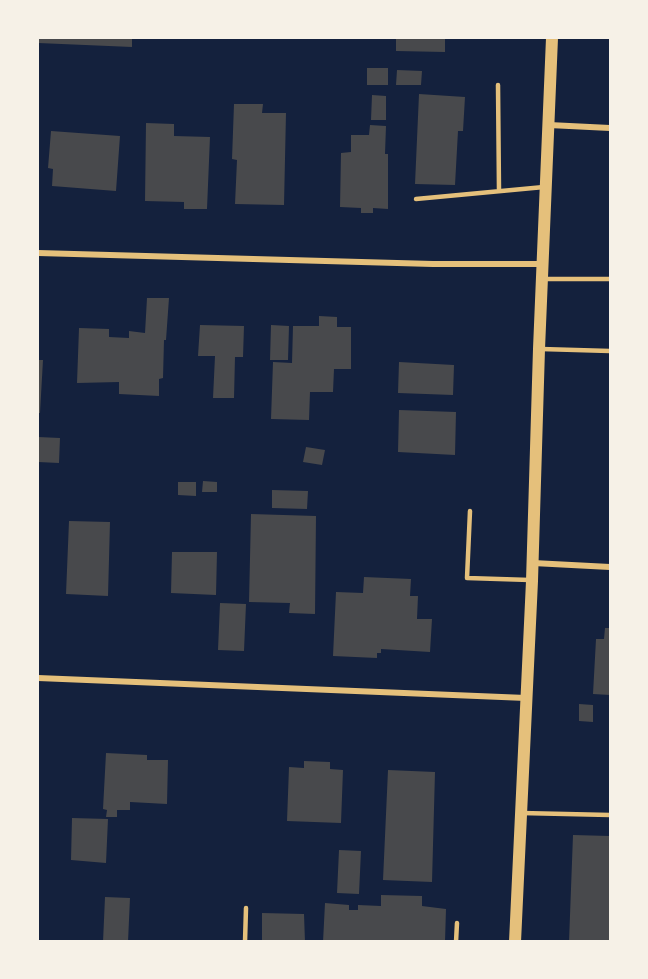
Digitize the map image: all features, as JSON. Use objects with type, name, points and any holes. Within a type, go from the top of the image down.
[{"type":"main road","points":[[515,942],[533,563],[552,38]]},
{"type":"street","points":[[549,125],[610,128]]},
{"type":"street","points":[[38,253],[433,264],[544,264]]},
{"type":"street","points":[[533,563],[610,567]]},
{"type":"street","points":[[38,678],[527,698]]},
{"type":"lane","points":[[498,86],[499,191]]},
{"type":"lane","points":[[416,199],[547,187]]},
{"type":"lane","points":[[543,279],[610,279]]},
{"type":"lane","points":[[539,349],[610,351]]},
{"type":"lane","points":[[470,511],[467,578],[532,581]]},
{"type":"lane","points":[[521,813],[610,815]]},
{"type":"lane","points":[[245,942],[246,908]]},
{"type":"lane","points":[[456,942],[457,923]]},
{"type":"building","points":[[38,38],[132,38],[132,47],[38,43]]},
{"type":"building","points":[[396,38],[445,38],[445,52],[396,51]]},
{"type":"building","points":[[367,68],[388,68],[388,85],[367,85]]},
{"type":"building","points":[[397,70],[422,71],[421,85],[396,85]]},
{"type":"building","points":[[419,94],[465,97],[463,131],[458,131],[455,185],[415,184]]},
{"type":"building","points":[[372,95],[386,96],[386,120],[371,120]]},
{"type":"building","points":[[234,104],[263,104],[262,113],[286,113],[284,205],[235,204],[237,160],[232,159]]},
{"type":"building","points":[[146,123],[174,124],[174,136],[210,137],[207,209],[184,209],[184,202],[145,201]]},
{"type":"building","points":[[370,125],[386,126],[388,209],[373,208],[373,213],[361,213],[361,208],[340,207],[341,153],[351,152],[351,135],[369,135]]},
{"type":"building","points":[[51,131],[120,136],[116,191],[52,186],[53,169],[48,168]]},
{"type":"building","points":[[147,298],[169,298],[166,340],[164,340],[163,378],[159,379],[159,396],[119,394],[119,382],[77,383],[79,328],[109,329],[109,337],[129,338],[129,331],[145,333]]},
{"type":"building","points":[[319,316],[337,317],[337,327],[351,327],[351,369],[334,369],[333,392],[310,392],[309,420],[271,419],[273,362],[292,363],[293,326],[319,326]]},
{"type":"building","points":[[200,325],[244,326],[243,357],[235,357],[234,398],[213,398],[215,356],[198,356]]},
{"type":"building","points":[[271,325],[289,326],[288,360],[270,360]]},
{"type":"building","points":[[38,360],[43,360],[40,413],[38,413]]},
{"type":"building","points":[[399,362],[454,365],[453,395],[398,393]]},
{"type":"building","points":[[399,410],[456,412],[455,455],[398,452]]},
{"type":"building","points":[[38,437],[60,438],[59,463],[38,462]]},
{"type":"building","points":[[306,447],[325,450],[322,465],[303,462]]},
{"type":"building","points":[[203,481],[217,482],[217,492],[202,492]]},
{"type":"building","points":[[178,482],[196,482],[196,496],[178,495]]},
{"type":"building","points":[[272,490],[308,491],[307,509],[272,508]]},
{"type":"building","points":[[251,514],[316,516],[315,614],[289,613],[290,603],[249,602]]},
{"type":"building","points":[[69,521],[110,522],[108,596],[66,594]]},
{"type":"building","points":[[172,552],[217,552],[216,595],[171,593]]},
{"type":"building","points":[[364,577],[411,579],[410,596],[418,596],[417,619],[432,619],[430,652],[381,649],[381,653],[377,653],[377,658],[333,656],[336,592],[363,593]]},
{"type":"building","points":[[220,603],[246,604],[244,651],[218,650]]},
{"type":"building","points":[[605,628],[610,628],[610,695],[593,694],[596,639],[604,639]]},
{"type":"building","points":[[579,704],[593,705],[593,722],[579,721]]},
{"type":"building","points":[[106,753],[147,755],[147,760],[168,760],[167,804],[130,802],[130,810],[117,810],[117,817],[106,817],[107,810],[103,809]]},
{"type":"building","points":[[304,761],[330,762],[330,769],[343,770],[341,823],[287,821],[289,767],[304,768]]},
{"type":"building","points":[[388,770],[435,772],[432,882],[383,880]]},
{"type":"building","points":[[72,818],[108,819],[106,863],[71,860]]},
{"type":"building","points":[[573,835],[610,836],[610,942],[569,942]]},
{"type":"building","points":[[339,850],[361,851],[359,894],[337,893]]},
{"type":"building","points":[[381,895],[422,896],[422,906],[446,909],[445,942],[323,942],[325,903],[349,905],[349,910],[358,910],[358,905],[381,906]]},
{"type":"building","points":[[105,897],[130,898],[128,942],[103,942]]},
{"type":"building","points":[[262,913],[304,914],[305,942],[262,942]]}]
